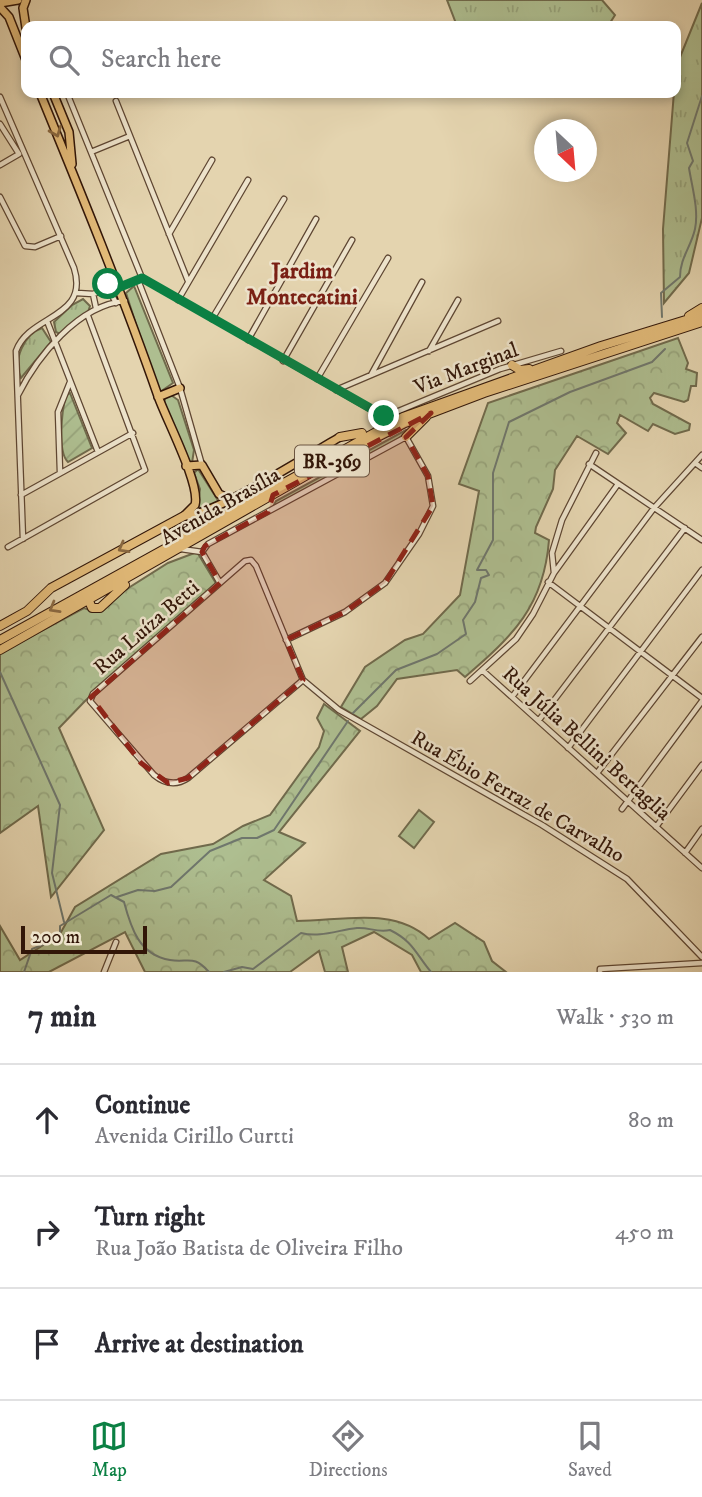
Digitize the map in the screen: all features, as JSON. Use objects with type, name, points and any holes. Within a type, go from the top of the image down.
[{"type":"highway","points":[[678,324],[702,308]]},
{"type":"highway","name":"Avenida Brasília","points":[[0,640],[378,429],[481,387],[702,315]]},
{"type":"highway","name":"Avenida Brasília","points":[[89,601],[92,608],[100,608],[149,568],[181,549],[353,449],[431,412],[702,322]]},
{"type":"highway","points":[[512,365],[520,370],[545,366]]},
{"type":"highway","points":[[481,387],[496,379],[500,369]]},
{"type":"highway","points":[[406,437],[431,412]]},
{"type":"highway","points":[[340,437],[378,429]]},
{"type":"highway","points":[[0,626],[27,611],[51,588],[184,516]]},
{"type":"highway","points":[[0,650],[89,601],[109,577]]},
{"type":"main road","points":[[18,0],[0,5],[9,18],[21,48]]},
{"type":"main road","points":[[25,21],[23,8],[26,0]]},
{"type":"main road","points":[[42,98],[126,301],[158,397],[186,466],[197,499],[192,510],[184,516]]},
{"type":"main road","points":[[55,98],[69,132],[72,172]]},
{"type":"main road","points":[[158,397],[180,388]]},
{"type":"main road","points":[[184,516],[199,513],[230,499],[340,437]]},
{"type":"main road","points":[[186,466],[202,466],[219,494],[230,499]]},
{"type":"street","points":[[0,97],[20,153],[76,273],[76,293]]},
{"type":"street","points":[[69,98],[180,388],[202,466]]},
{"type":"street","points":[[116,101],[188,281]]},
{"type":"street","points":[[0,124],[20,153]]},
{"type":"street","points":[[91,152],[130,136]]},
{"type":"street","points":[[0,165],[20,153]]},
{"type":"street","points":[[169,234],[212,160]]},
{"type":"street","points":[[178,300],[248,180]]},
{"type":"street","points":[[0,197],[24,246],[35,247],[61,236]]},
{"type":"street","points":[[212,319],[284,199]]},
{"type":"street","points":[[247,340],[316,219]]},
{"type":"street","points":[[100,236],[99,246],[111,275],[108,289],[114,302],[125,310],[136,342],[145,354]]},
{"type":"street","points":[[283,361],[352,240]]},
{"type":"street","points":[[317,379],[388,258]]},
{"type":"street","points":[[23,538],[15,356],[21,339],[29,330],[63,310],[76,293],[83,291],[93,294],[140,279],[336,390],[498,321]]},
{"type":"street","points":[[370,375],[422,282]]},
{"type":"street","points":[[93,294],[96,308]]},
{"type":"street","points":[[429,351],[458,300]]},
{"type":"street","points":[[18,396],[37,359],[55,341],[96,308],[126,301]]},
{"type":"street","points":[[8,547],[144,472],[145,463],[88,316]]},
{"type":"street","points":[[47,321],[98,452]]},
{"type":"street","name":"Via Marginal","points":[[336,390],[384,416],[500,369],[561,351]]},
{"type":"street","points":[[15,378],[24,380]]},
{"type":"street","points":[[60,472],[58,412],[70,382]]},
{"type":"street","points":[[21,495],[133,433]]},
{"type":"street","points":[[202,552],[208,544],[406,437],[428,475],[433,506],[418,534],[386,583],[345,611],[286,640]]},
{"type":"street","points":[[554,573],[552,553],[559,527],[596,453]]},
{"type":"street","points":[[512,697],[654,508],[702,456]]},
{"type":"street","points":[[695,463],[702,468]]},
{"type":"street","points":[[589,464],[702,540]]},
{"type":"street","points":[[470,681],[523,631],[548,582],[618,484]]},
{"type":"street","points":[[268,512],[273,495]]},
{"type":"street","points":[[539,720],[684,528]]},
{"type":"street","points":[[205,536],[217,541]]},
{"type":"street","points":[[181,549],[202,552]]},
{"type":"street","points":[[202,552],[220,583],[245,561],[254,562],[303,680]]},
{"type":"street","points":[[568,748],[702,570]]},
{"type":"street","points":[[548,582],[702,699],[622,808]]},
{"type":"street","name":"Rua Luíza Betti","points":[[220,583],[93,694],[92,706],[154,775],[176,783],[188,778],[303,680]]},
{"type":"street","points":[[597,774],[702,637]]},
{"type":"street","name":"Rua Júlia Bellini Bertaglia","points":[[482,670],[702,868]]},
{"type":"street","name":"Rua Ébio Ferraz de Carvalho","points":[[303,680],[339,710],[542,825],[627,879],[702,957]]},
{"type":"street","points":[[656,827],[702,765]]},
{"type":"street","points":[[685,853],[702,830]]},
{"type":"street","points":[[104,972],[116,942]]},
{"type":"street","points":[[600,970],[702,963]]},
{"type":"highlighted area","points":[[431,413],[406,437],[428,476],[433,506],[385,583],[345,612],[286,640],[303,680],[188,778],[168,783],[141,763],[91,697],[220,583],[202,552],[205,546],[268,512],[273,495]]},
{"type":"green space","points":[[447,0],[602,0],[615,15],[611,21],[455,21]]},
{"type":"green space","points":[[702,3],[702,218],[689,273],[664,303],[663,229],[674,98],[681,98],[681,55]]},
{"type":"green space","points":[[134,286],[173,383],[160,392],[157,390],[126,293]]},
{"type":"green space","points":[[83,299],[90,306],[88,312],[60,334],[56,332],[54,322],[72,305]]},
{"type":"green space","points":[[42,328],[51,342],[21,378],[18,364],[21,349],[30,336]]},
{"type":"green space","points":[[678,338],[688,363],[686,369],[697,373],[696,386],[691,386],[688,400],[684,402],[654,393],[650,398],[653,404],[690,424],[689,430],[675,434],[653,424],[648,431],[620,415],[617,423],[626,433],[608,454],[577,436],[555,470],[553,489],[536,527],[535,533],[549,540],[541,583],[523,618],[498,648],[465,677],[457,670],[397,679],[377,706],[361,719],[341,707],[365,667],[405,640],[423,634],[460,595],[479,491],[459,484],[488,403]]},
{"type":"green space","points":[[70,393],[92,448],[68,462],[62,449],[61,430],[66,395]]},
{"type":"green space","points":[[171,395],[178,400],[194,450],[192,463],[188,461],[164,404],[165,398]]},
{"type":"green space","points":[[409,430],[398,439],[273,507],[276,501]]},
{"type":"green space","points":[[198,469],[219,502],[197,511],[200,489],[194,473]]},
{"type":"green space","points":[[197,552],[217,585],[86,700],[59,728],[104,830],[51,897],[38,806],[0,833],[0,653],[84,608],[92,611],[168,563]]},
{"type":"green space","points":[[324,704],[360,731],[279,832],[305,843],[264,880],[291,896],[297,921],[383,919],[400,922],[429,939],[455,923],[484,942],[492,961],[506,972],[421,972],[412,955],[374,932],[342,947],[348,972],[325,972],[319,951],[290,972],[145,972],[125,932],[49,972],[0,972],[0,926],[20,960],[60,934],[75,907],[161,854],[213,844],[243,826],[270,815],[319,747],[324,731],[317,718]]},
{"type":"green space","points":[[419,810],[434,822],[414,848],[399,836]]},
{"type":"waterway","points":[[662,317],[661,293],[680,277],[695,229],[696,206],[689,168],[693,161],[687,143],[702,96]]},
{"type":"waterway","points":[[352,714],[396,670],[437,654],[466,634],[463,620],[475,602],[481,578],[489,575],[486,570],[477,570],[493,540],[493,473],[509,422],[570,392],[652,362],[665,349]]},
{"type":"waterway","points":[[0,672],[60,805],[52,873],[64,922]]},
{"type":"waterway","points":[[117,897],[138,890],[155,891],[171,887],[210,851],[242,838],[257,838],[274,830],[348,721]]},
{"type":"waterway","points":[[24,972],[32,949],[60,938],[60,926],[111,895],[124,902],[133,930],[151,952],[170,960],[195,961],[209,972]]},
{"type":"waterway","points":[[224,972],[242,967],[253,969],[301,933],[322,934],[361,928],[390,930],[398,934],[431,972]]},
{"type":"district","name":"Jardim Montecatini","points":[[302,283]]},
{"type":"route","points":[[108,284],[108,289],[118,281],[120,287],[142,278],[283,361],[384,416]]}]
